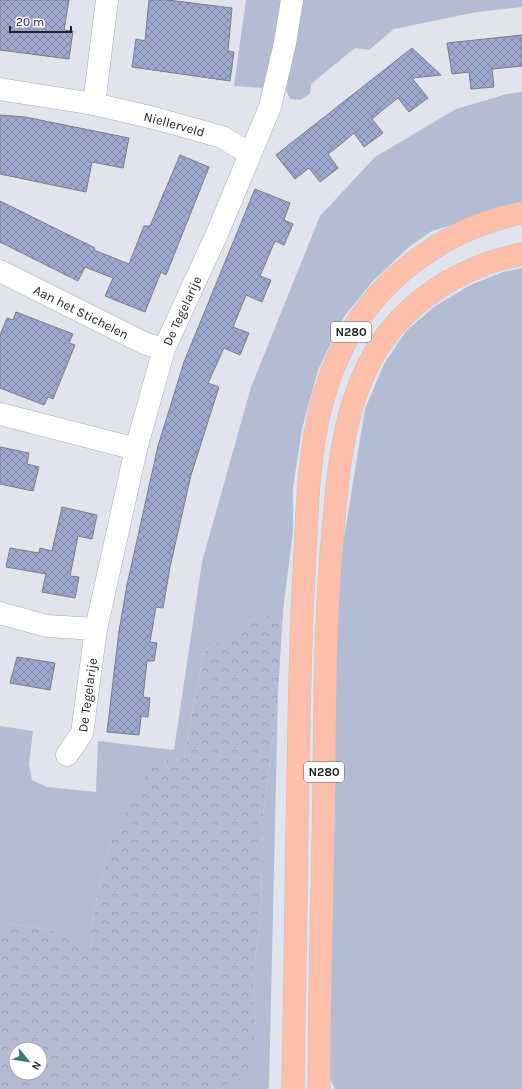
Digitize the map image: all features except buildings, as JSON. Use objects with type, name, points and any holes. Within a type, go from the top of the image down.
[{"type":"main road","name":"N280","points":[[294,1089],[301,620],[310,460],[320,408],[332,370],[347,338],[365,312],[389,283],[420,257],[454,236],[491,220],[522,213]]},
{"type":"main road","name":"N280","points":[[319,1089],[328,579],[336,492],[348,421],[358,390],[373,356],[383,340],[405,315],[432,292],[454,278],[477,267],[522,254]]},
{"type":"street","points":[[94,104],[107,0]]},
{"type":"street","name":"De Tegelarije","points":[[67,756],[82,733],[96,629],[136,449],[164,349],[270,107],[285,43],[292,0]]},
{"type":"street","name":"Niellerveld","points":[[0,89],[94,104],[222,137],[250,154]]},
{"type":"street","name":"Aan het Stichelen","points":[[0,271],[146,344],[164,349]]},
{"type":"street","points":[[0,414],[136,449]]},
{"type":"street","points":[[0,613],[46,626],[96,629]]},
{"type":"green space","points":[[246,0],[285,0],[265,88],[234,86]]},
{"type":"green space","points":[[301,0],[522,0],[522,7],[477,12],[394,29],[369,50],[355,48],[311,84],[310,94],[300,100],[290,99],[286,90]]},
{"type":"green space","points":[[522,92],[522,204],[432,231],[409,247],[372,282],[343,318],[318,370],[302,429],[293,488],[293,531],[283,611],[254,619],[204,651],[184,757],[112,837],[95,906],[90,950],[56,931],[0,922],[0,726],[33,731],[29,764],[32,780],[47,787],[96,792],[98,741],[174,750],[202,562],[251,387],[320,216],[375,157],[456,109],[507,94]]},
{"type":"green space","points":[[522,268],[522,1089],[335,1089],[329,1077],[337,581],[365,409],[384,364],[406,331],[434,307],[470,285],[503,272]]},
{"type":"green space","points":[[283,611],[278,694],[263,817],[261,907],[253,980],[256,1026],[250,1066],[221,1089],[0,1089],[0,922],[56,931],[90,949],[95,906],[112,837],[153,763],[184,757],[204,651],[254,619]]},
{"type":"green space","points":[[278,694],[269,1087],[268,1089],[221,1089],[223,1088],[256,1026],[253,980],[261,907],[263,817]]}]
